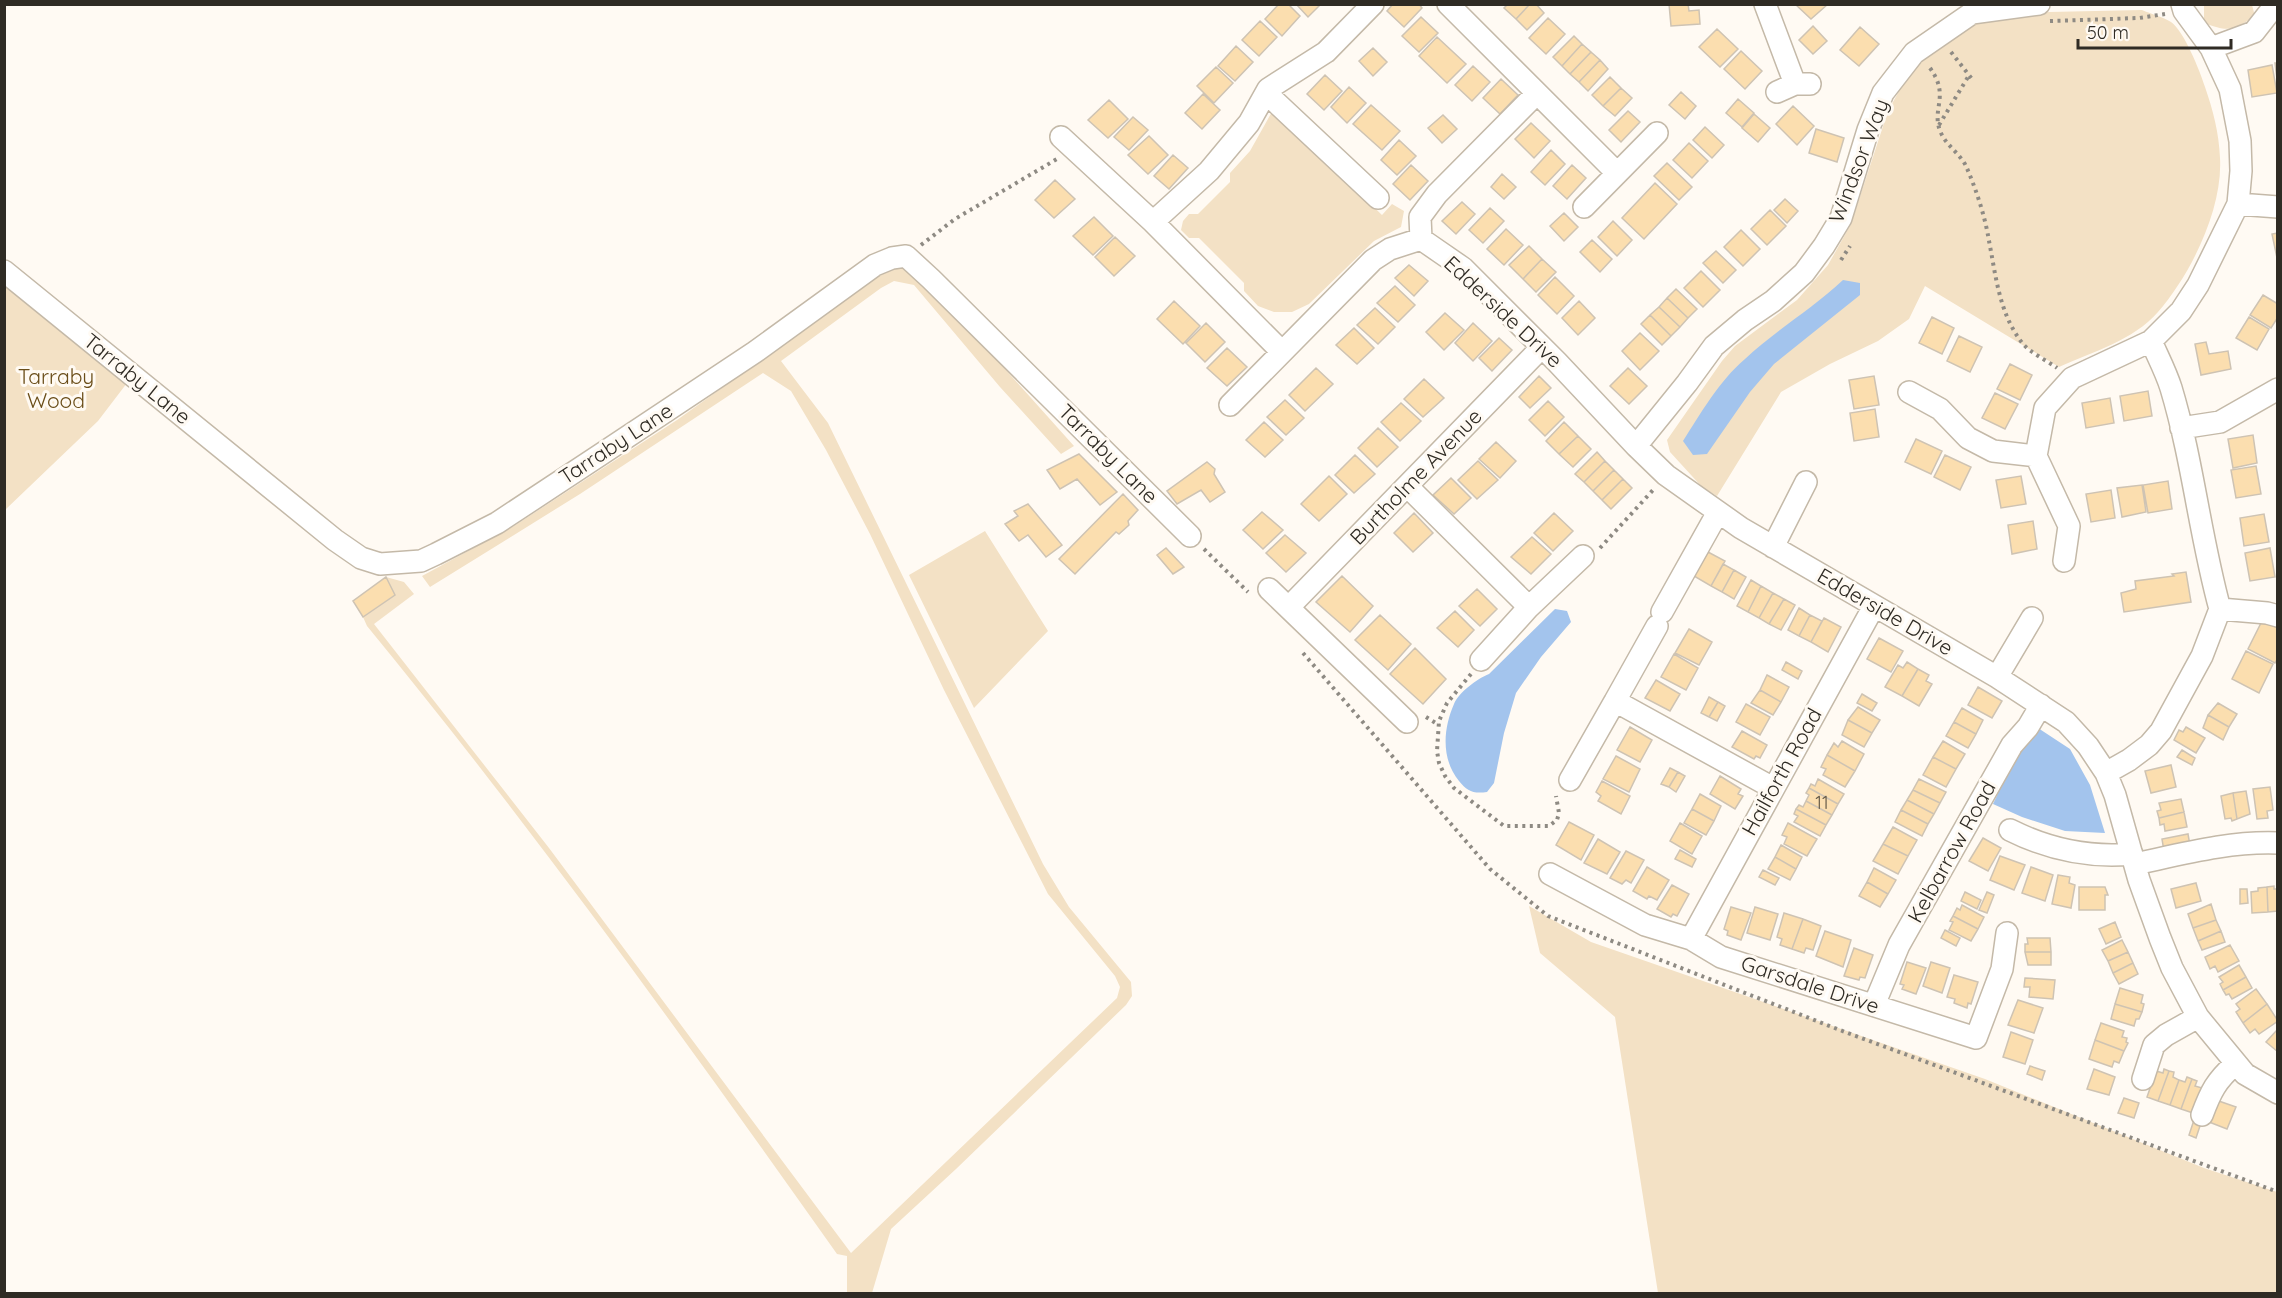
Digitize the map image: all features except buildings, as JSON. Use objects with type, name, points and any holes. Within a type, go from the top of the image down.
[{"type":"street","points":[[1153,222],[1209,171],[1248,123],[1266,93],[1278,82],[1326,52],[1373,4]]},
{"type":"street","points":[[1448,4],[1616,172]]},
{"type":"street","points":[[1765,4],[1794,87]]},
{"type":"street","points":[[2211,48],[2254,32],[2276,4]]},
{"type":"street","points":[[2064,561],[2069,526],[2036,456],[2045,408],[2072,378],[2151,341],[2181,311],[2198,285],[2238,204],[2241,171],[2237,121],[2230,89],[2211,48],[2183,8]]},
{"type":"street","name":"Windsor Way","points":[[1636,446],[1688,383],[1714,346],[1745,320],[1773,301],[1804,273],[1841,218],[1868,130],[1883,93],[1914,53],[1971,9],[2044,13]]},
{"type":"street","points":[[1266,93],[1378,198]]},
{"type":"street","points":[[1230,405],[1373,260],[1390,249],[1421,239],[1420,217],[1437,194],[1537,93]]},
{"type":"street","points":[[1584,207],[1657,133]]},
{"type":"street","points":[[1068,143],[1153,222],[1281,351]]},
{"type":"street","points":[[2238,204],[2277,207]]},
{"type":"street","name":"Edderside Drive","points":[[1421,239],[1463,268],[1666,475],[1773,547],[1997,677],[2066,722],[2088,746],[2106,773],[2115,795],[2147,905],[2172,968],[2198,1017],[2245,1074],[2277,1093]]},
{"type":"street","name":"Tarraby Lane","points":[[4,271],[343,546],[361,558],[380,564],[392,564],[421,561],[497,523],[755,352],[875,265],[892,258],[906,256],[1190,536]]},
{"type":"street","points":[[2106,773],[2150,745],[2161,731],[2202,656],[2220,609],[2181,428],[2170,386],[2151,341]]},
{"type":"street","name":"Burtholme Avenue","points":[[1288,607],[1408,487],[1542,347]]},
{"type":"street","points":[[2181,428],[2220,422],[2277,389]]},
{"type":"street","points":[[1909,392],[1940,409],[1968,438],[1993,451],[2036,456]]},
{"type":"street","points":[[1773,547],[1806,482]]},
{"type":"street","points":[[1408,487],[1529,607]]},
{"type":"street","points":[[1563,788],[1615,701],[1718,512]]},
{"type":"street","points":[[1477,666],[1529,607],[1583,556]]},
{"type":"street","points":[[1259,590],[1288,607],[1407,722]]},
{"type":"street","name":"Hailforth Road","points":[[1691,939],[1874,606]]},
{"type":"street","points":[[2220,609],[2268,612],[2277,616]]},
{"type":"street","points":[[1997,677],[2032,618]]},
{"type":"street","points":[[1615,701],[1773,788]]},
{"type":"street","name":"Kelbarrow Road","points":[[1874,1005],[1899,945],[2012,745],[2028,727],[2041,705]]},
{"type":"street","points":[[2010,830],[2038,844],[2081,854],[2134,859],[2257,842],[2277,843]]},
{"type":"street","name":"Garsdale Drive","points":[[1550,874],[1645,926],[1691,939],[1721,957],[1976,1038],[2002,969],[2007,933]]},
{"type":"street","points":[[2142,1079],[2154,1046],[2166,1035],[2198,1017]]},
{"type":"street","points":[[2202,1115],[2211,1090],[2219,1078],[2235,1064]]},
{"type":"path","points":[[2044,13],[2139,18],[2183,8]]},
{"type":"path","points":[[1942,56],[1957,44]]},
{"type":"path","points":[[1939,125],[1970,78],[1949,49]]},
{"type":"path","points":[[1923,75],[1936,62]]},
{"type":"path","points":[[1930,68],[1939,81],[1941,90],[1939,125],[1941,135],[1965,164],[1969,174],[1983,216],[1998,293],[2006,314],[2024,345],[2072,378]]},
{"type":"path","points":[[906,256],[1068,143]]},
{"type":"path","points":[[1839,263],[1850,245]]},
{"type":"path","points":[[1190,536],[1259,590]]},
{"type":"path","points":[[1296,645],[1490,869],[1548,916],[1845,1032],[2277,1192]]},
{"type":"path","points":[[1477,666],[1447,704],[1439,721],[1437,751],[1439,763],[1454,788],[1504,826],[1549,826],[1557,820],[1563,788]]},
{"type":"green space","points":[[2204,5],[2252,5],[2255,16],[2230,29],[2219,28],[2204,23]]},
{"type":"green space","points":[[2142,10],[2171,22],[2186,42],[2211,104],[2220,158],[2220,178],[2216,198],[2202,240],[2182,279],[2158,312],[2125,338],[2059,367],[1925,286],[1909,319],[1878,341],[1830,364],[1781,392],[1717,496],[1702,487],[1670,452],[1667,440],[1735,346],[1797,300],[1828,265],[1851,224],[1888,111],[1909,73],[1940,42],[1988,18],[2049,12]]},
{"type":"green space","points":[[1273,110],[1382,215],[1392,204],[1404,211],[1401,227],[1374,241],[1309,304],[1292,312],[1274,312],[1258,306],[1244,291],[1244,283],[1199,238],[1189,238],[1181,230],[1183,221],[1189,214],[1198,214],[1230,182],[1230,173],[1250,151]]},
{"type":"green space","points":[[908,265],[918,272],[1074,446],[1061,454],[1000,387],[914,285],[894,281],[881,288],[781,361],[828,423],[1043,864],[1069,907],[1131,982],[1132,996],[1126,1005],[891,1229],[872,1293],[847,1293],[847,1256],[837,1254],[608,936],[489,779],[367,626],[363,617],[395,595],[386,577],[404,582],[414,594],[374,624],[549,848],[851,1253],[1117,998],[1120,987],[1115,976],[1048,894],[944,690],[870,534],[826,450],[791,391],[763,373],[580,494],[430,587],[422,576],[514,526],[677,420],[867,284],[893,267]]},
{"type":"green space","name":"Tarraby Wood","points":[[5,278],[127,383],[98,421],[5,510]]},
{"type":"green space","points":[[985,531],[1048,631],[974,708],[909,575]]},
{"type":"green space","points":[[1529,906],[1591,942],[1985,1079],[2204,1168],[2277,1192],[2277,1293],[1658,1293],[1615,1017],[1540,953]]},
{"type":"water","points":[[1843,280],[1860,283],[1860,295],[1774,364],[1750,392],[1707,454],[1693,455],[1683,441],[1727,377],[1757,348]]},
{"type":"water","points":[[1555,609],[1567,611],[1571,622],[1541,657],[1516,693],[1504,733],[1494,783],[1487,792],[1471,791],[1453,772],[1447,754],[1446,734],[1456,699],[1474,683],[1489,674]]},
{"type":"water","points":[[2038,728],[2070,749],[2090,785],[2105,833],[2065,831],[2022,817],[1993,804],[2018,751]]}]
